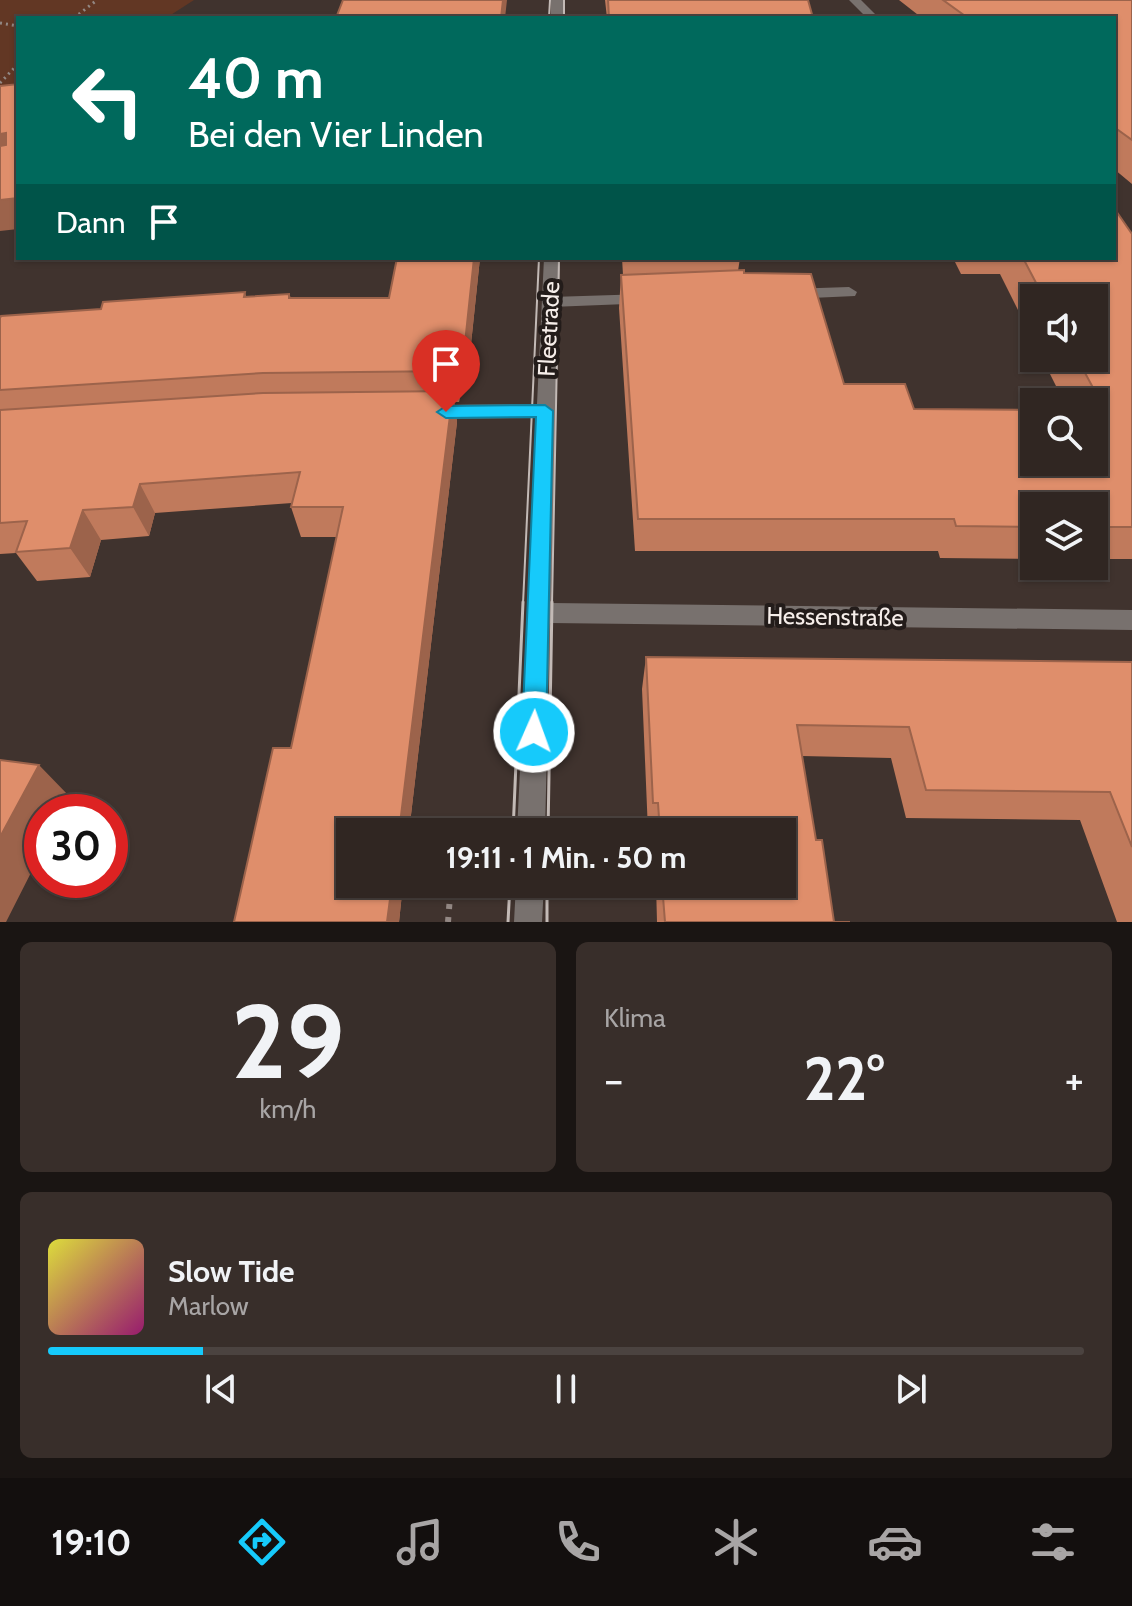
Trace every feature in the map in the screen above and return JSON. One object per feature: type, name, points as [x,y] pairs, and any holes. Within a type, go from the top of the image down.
[{"type":"street","points":[[855,0],[871,16]]},
{"type":"street","name":"Fleetrade","points":[[531,818],[552,260]]},
{"type":"street","points":[[773,295],[849,292]]},
{"type":"street","points":[[551,302],[666,299]]},
{"type":"street","points":[[410,412],[545,411]]},
{"type":"street","name":"Hessenstraße","points":[[538,613],[1132,620]]},
{"type":"street","points":[[528,922],[529,898]]},
{"type":"path","points":[[77,16],[97,0]]},
{"type":"path","points":[[0,83],[16,66]]},
{"type":"path","points":[[448,922],[450,898]]},
{"type":"shaded area","points":[[0,0],[194,0],[169,16],[16,16],[16,82],[0,90]]},
{"type":"building","points":[[343,0],[503,0],[501,16],[337,16]]},
{"type":"building","points":[[608,0],[808,0],[812,16],[609,16]]},
{"type":"building","points":[[943,0],[1132,0],[1132,140],[1116,128],[1116,16],[965,16]]},
{"type":"building","points":[[16,84],[16,198],[0,200],[0,146],[6,145],[6,133],[0,134],[0,86]]},
{"type":"building","points":[[1116,211],[1132,234],[1132,527],[1108,527],[1108,492],[1020,492],[1020,527],[956,526],[954,519],[638,519],[621,275],[744,270],[744,273],[811,274],[844,384],[905,384],[914,409],[1020,410],[1020,476],[1108,476],[1108,388],[1093,388],[1085,372],[1108,372],[1108,284],[1037,284],[1024,260],[1116,260]]},
{"type":"building","points":[[397,260],[474,260],[463,362],[457,362],[456,371],[263,373],[0,390],[1,316],[101,309],[103,302],[245,292],[244,297],[289,294],[289,298],[389,298]]},
{"type":"building","points":[[453,391],[401,818],[336,818],[336,898],[390,898],[387,922],[234,922],[273,748],[291,748],[343,507],[291,507],[300,472],[140,484],[133,507],[83,510],[70,548],[16,552],[27,521],[0,523],[0,410],[263,393]]},
{"type":"building","points":[[646,657],[1132,662],[1132,847],[1110,792],[926,790],[909,727],[797,725],[816,840],[822,840],[834,922],[665,922],[663,898],[796,898],[796,818],[659,818],[658,803],[653,803]]},
{"type":"building","points":[[0,760],[39,765],[0,837]]},
{"type":"tram line","points":[[549,16],[550,0]]},
{"type":"tram line","points":[[564,0],[564,16]]},
{"type":"tram line","points":[[523,604],[539,260]]},
{"type":"tram line","points":[[552,604],[559,260]]},
{"type":"tram line","points":[[514,818],[523,602]]},
{"type":"tram line","points":[[548,818],[552,602]]},
{"type":"tram line","points":[[508,922],[509,898]]},
{"type":"tram line","points":[[547,898],[547,922]]},
{"type":"route","points":[[446,412],[545,411],[534,732]]}]
